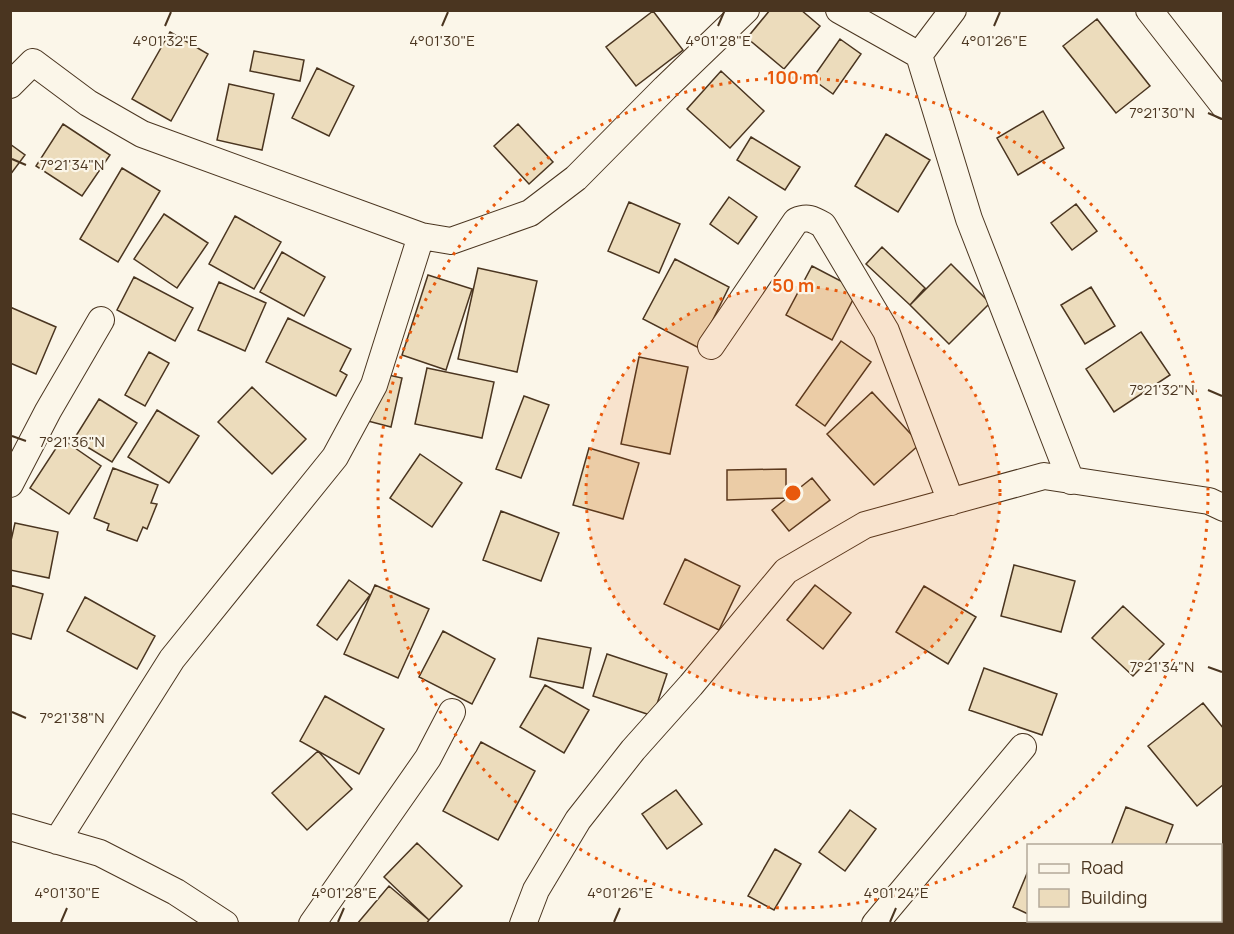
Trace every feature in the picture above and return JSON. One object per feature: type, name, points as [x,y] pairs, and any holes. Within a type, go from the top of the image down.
[{"type":"street","points":[[10,85],[33,62],[88,103],[142,134],[421,236],[451,241],[530,213],[576,178],[746,10]]},
{"type":"street","points":[[839,10],[919,55],[969,219],[1071,481]]},
{"type":"street","points":[[919,55],[953,10]]},
{"type":"street","points":[[1149,10],[1224,106]]},
{"type":"street","points":[[711,346],[796,221],[804,217],[823,225],[886,331],[951,502]]},
{"type":"street","points":[[57,841],[172,659],[335,457],[374,385],[421,236]]},
{"type":"street","points":[[10,484],[48,411],[101,320]]},
{"type":"street","points":[[523,924],[536,890],[578,820],[633,750],[691,685],[786,571],[865,525],[1044,477],[1209,501],[1224,508]]},
{"type":"street","points":[[312,924],[428,758],[452,712]]},
{"type":"street","points":[[875,924],[1023,747]]},
{"type":"street","points":[[10,827],[100,853],[176,892],[225,924]]},
{"type":"building","points":[[770,10],[801,10],[820,26],[784,69],[747,38]]},
{"type":"building","points":[[653,11],[683,50],[636,86],[606,47]]},
{"type":"building","points":[[1097,19],[1150,86],[1116,113],[1063,46]]},
{"type":"building","points":[[170,32],[208,54],[171,121],[132,99]]},
{"type":"building","points":[[840,39],[861,54],[833,94],[812,79]]},
{"type":"building","points":[[254,51],[304,60],[300,81],[250,71]]},
{"type":"building","points":[[317,68],[354,86],[329,136],[292,118]]},
{"type":"building","points":[[721,71],[764,111],[730,148],[687,109]]},
{"type":"building","points":[[229,84],[274,94],[262,150],[217,140]]},
{"type":"building","points":[[1043,111],[1064,148],[1018,175],[997,138]]},
{"type":"building","points":[[63,124],[110,155],[82,196],[36,166]]},
{"type":"building","points":[[518,124],[553,162],[529,184],[494,146]]},
{"type":"building","points":[[886,134],[930,160],[898,212],[855,186]]},
{"type":"building","points":[[751,137],[800,167],[785,190],[737,160]]},
{"type":"building","points":[[10,144],[25,155],[10,175]]},
{"type":"building","points":[[122,168],[160,191],[118,262],[80,239]]},
{"type":"building","points":[[729,197],[757,217],[738,244],[710,224]]},
{"type":"building","points":[[629,202],[680,224],[659,273],[608,251]]},
{"type":"building","points":[[1076,204],[1097,231],[1072,250],[1051,223]]},
{"type":"building","points":[[164,214],[208,243],[177,288],[134,259]]},
{"type":"building","points":[[235,216],[281,242],[254,289],[209,264]]},
{"type":"building","points":[[882,247],[925,288],[910,305],[866,264]]},
{"type":"building","points":[[282,252],[325,277],[304,316],[260,292]]},
{"type":"building","points":[[675,259],[729,287],[699,348],[643,319]]},
{"type":"building","points":[[951,264],[990,303],[949,344],[910,305]]},
{"type":"building","points":[[812,266],[858,290],[832,340],[786,315]]},
{"type":"building","points":[[478,268],[537,281],[517,372],[458,359]]},
{"type":"building","points":[[428,275],[472,289],[446,370],[402,355]]},
{"type":"building","points":[[134,277],[193,308],[175,341],[117,310]]},
{"type":"building","points":[[219,282],[266,303],[245,351],[198,330]]},
{"type":"building","points":[[1091,287],[1115,326],[1085,344],[1061,305]]},
{"type":"building","points":[[10,307],[56,327],[36,374],[10,363]]},
{"type":"building","points":[[288,318],[351,349],[340,371],[347,375],[336,396],[266,362]]},
{"type":"building","points":[[1141,332],[1170,375],[1114,412],[1086,369]]},
{"type":"building","points":[[841,341],[871,362],[825,426],[796,405]]},
{"type":"building","points":[[149,352],[169,363],[145,406],[125,395]]},
{"type":"building","points":[[639,357],[688,367],[670,454],[621,444]]},
{"type":"building","points":[[427,368],[494,382],[482,438],[415,424]]},
{"type":"building","points":[[375,372],[402,378],[391,427],[364,420]]},
{"type":"building","points":[[252,387],[306,439],[272,474],[218,422]]},
{"type":"building","points":[[872,392],[920,444],[874,485],[827,434]]},
{"type":"building","points":[[524,396],[549,405],[521,478],[496,469]]},
{"type":"building","points":[[99,399],[137,423],[112,462],[74,439]]},
{"type":"building","points":[[157,410],[199,436],[169,483],[128,457]]},
{"type":"building","points":[[62,439],[101,466],[69,514],[30,488]]},
{"type":"building","points":[[589,448],[639,463],[623,519],[573,505]]},
{"type":"building","points":[[420,454],[462,483],[432,527],[390,498]]},
{"type":"building","points":[[113,468],[158,485],[151,503],[157,504],[147,529],[143,527],[137,541],[107,530],[109,524],[94,518]]},
{"type":"building","points":[[786,469],[786,498],[727,500],[727,470]]},
{"type":"building","points":[[812,478],[830,500],[789,531],[772,510]]},
{"type":"building","points":[[501,511],[559,533],[541,581],[483,560]]},
{"type":"building","points":[[15,523],[58,532],[49,578],[10,570],[10,545]]},
{"type":"building","points":[[685,559],[740,586],[719,630],[664,604]]},
{"type":"building","points":[[1014,565],[1075,581],[1061,632],[1001,616]]},
{"type":"building","points":[[349,580],[370,595],[337,640],[317,625]]},
{"type":"building","points":[[10,585],[43,594],[31,639],[10,633]]},
{"type":"building","points":[[375,585],[429,609],[398,678],[344,654]]},
{"type":"building","points":[[815,585],[851,613],[823,649],[787,620]]},
{"type":"building","points":[[924,586],[976,617],[948,664],[896,632]]},
{"type":"building","points":[[85,597],[155,636],[137,669],[67,631]]},
{"type":"building","points":[[1123,606],[1164,644],[1133,676],[1092,638]]},
{"type":"building","points":[[443,631],[495,659],[472,704],[419,677]]},
{"type":"building","points":[[538,638],[591,648],[583,688],[530,677]]},
{"type":"building","points":[[607,654],[667,674],[653,716],[593,696]]},
{"type":"building","points":[[984,668],[1057,694],[1042,735],[969,710]]},
{"type":"building","points":[[545,685],[589,710],[564,753],[520,727]]},
{"type":"building","points":[[325,696],[384,729],[359,774],[300,741]]},
{"type":"building","points":[[1203,703],[1224,729],[1224,784],[1197,806],[1148,746]]},
{"type":"building","points":[[481,742],[535,771],[498,840],[443,811]]},
{"type":"building","points":[[318,751],[352,789],[307,830],[272,793]]},
{"type":"building","points":[[676,790],[702,824],[667,849],[642,814]]},
{"type":"building","points":[[1126,807],[1173,825],[1166,844],[1112,844]]},
{"type":"building","points":[[850,810],[876,829],[845,871],[819,852]]},
{"type":"building","points":[[417,843],[462,886],[429,920],[384,877]]},
{"type":"building","points":[[775,849],[801,864],[774,910],[748,896]]},
{"type":"building","points":[[1027,873],[1027,914],[1013,907]]},
{"type":"building","points":[[389,886],[429,920],[426,924],[357,924]]},
{"type":"building","points":[[1048,922],[1072,922],[1071,924]]},
{"type":"building","points":[[1109,922],[1158,922],[1162,924],[1108,924]]}]
